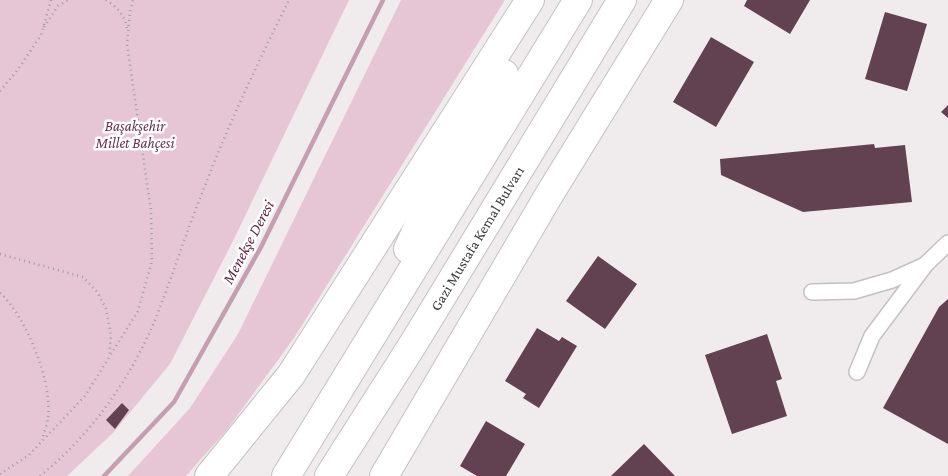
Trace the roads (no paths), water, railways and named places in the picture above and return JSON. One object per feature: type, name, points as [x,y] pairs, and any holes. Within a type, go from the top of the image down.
[{"type":"highway","points":[[209,476],[291,375],[530,0]]},
{"type":"highway","points":[[354,366],[424,214],[546,0]]},
{"type":"highway","points":[[286,476],[578,0]]},
{"type":"highway","name":"Gazi Mustafa Kemal Bulvarı","points":[[329,476],[414,341],[622,0]]},
{"type":"highway","points":[[386,470],[554,186],[669,0]]},
{"type":"street","points":[[857,372],[872,336],[926,264],[948,244]]},
{"type":"street","points":[[812,292],[854,291],[892,280],[926,264]]},
{"type":"waterway","name":"Menekşe Deresi","points":[[104,476],[174,402],[261,247],[383,0]]},
{"type":"park label","name":"Başakşehir Millet Bahçesi","points":[[135,134]]}]
